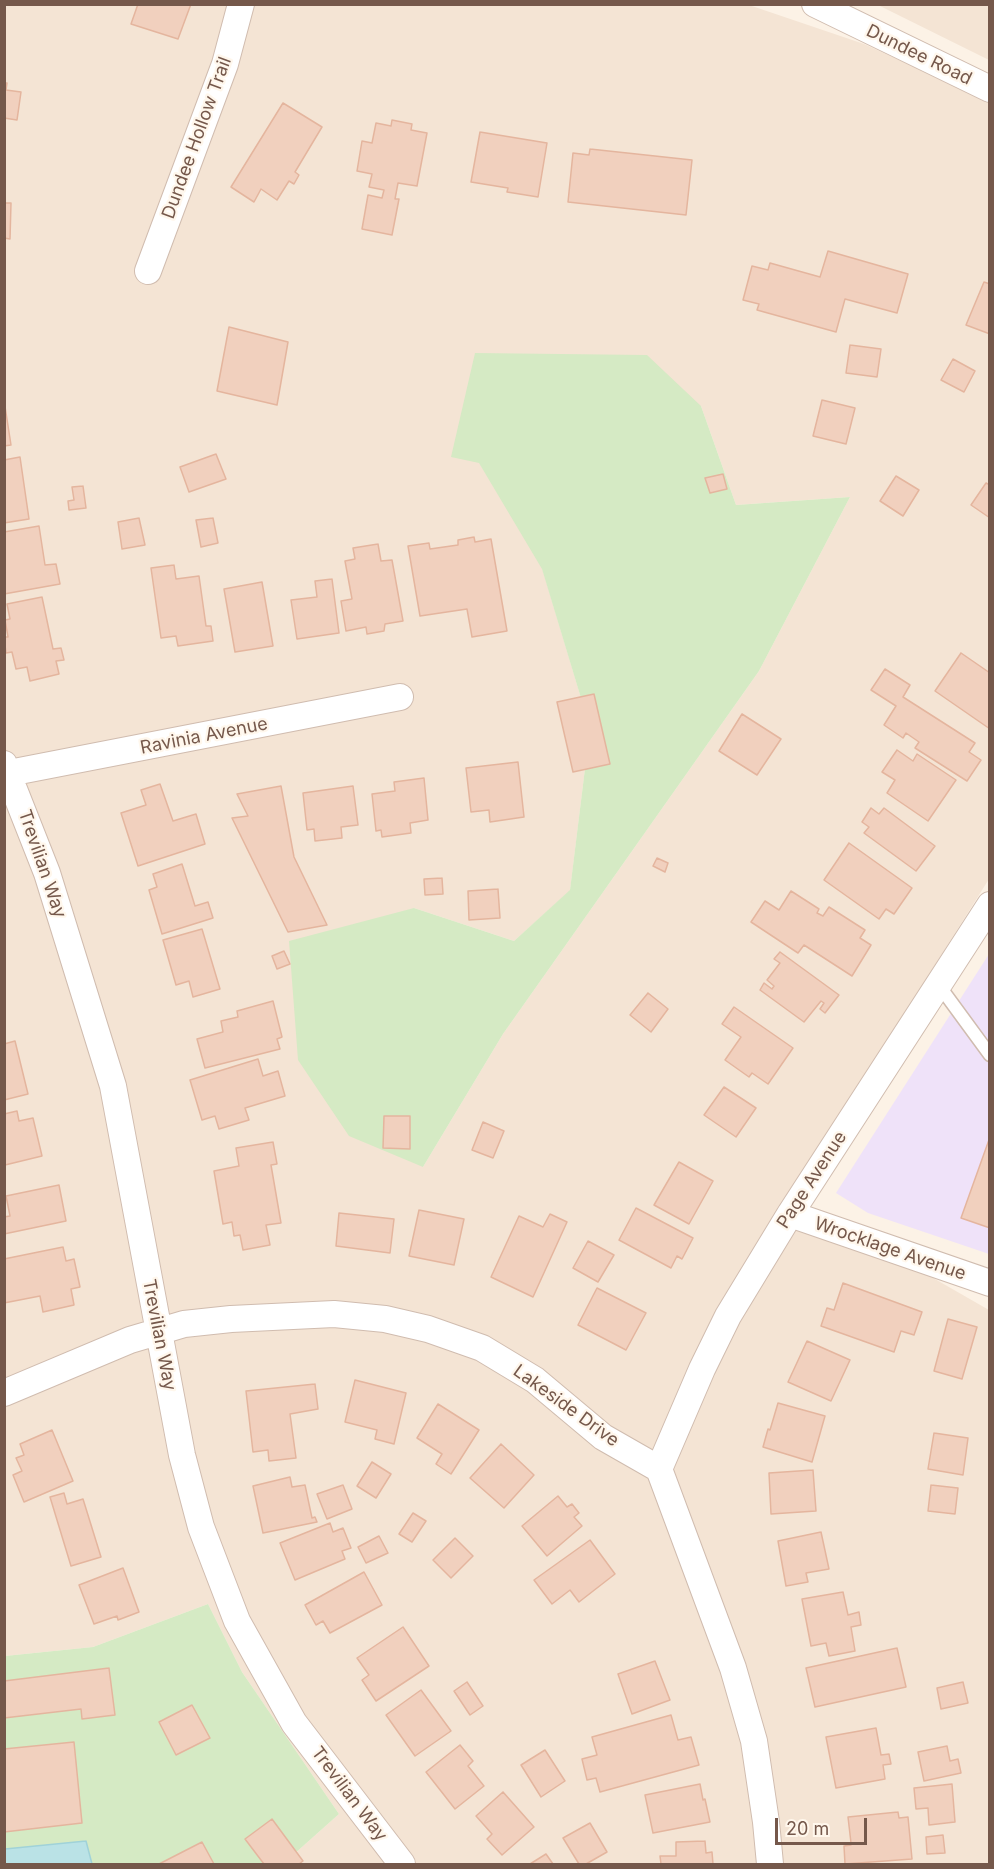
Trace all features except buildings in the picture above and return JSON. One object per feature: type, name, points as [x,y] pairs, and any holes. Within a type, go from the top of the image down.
[{"type":"street","name":"Dundee Hollow Trail","points":[[148,271],[225,64],[241,4]]},
{"type":"street","name":"Dundee Road","points":[[815,4],[990,89]]},
{"type":"street","name":"Ravinia Avenue","points":[[7,769],[400,697]]},
{"type":"street","name":"Trevilian Way","points":[[7,769],[47,873],[113,1086],[182,1455],[201,1527],[237,1621],[294,1723],[402,1864]]},
{"type":"street","name":"Page Avenue","points":[[659,1469],[702,1369],[728,1316],[790,1214],[990,904]]},
{"type":"street","name":"Wrocklage Avenue","points":[[790,1214],[990,1283]]},
{"type":"street","name":"Lakeside Drive","points":[[4,1392],[130,1340],[184,1324],[231,1318],[334,1314],[385,1319],[428,1329],[482,1348],[535,1380],[603,1437],[659,1469]]},
{"type":"street","points":[[659,1469],[733,1668],[754,1741],[770,1864]]},
{"type":"lane","points":[[938,984],[990,1055]]},
{"type":"shaded area","points":[[5,5],[749,5],[864,44],[989,101],[989,879],[790,1196],[989,1310],[989,1864],[283,1864],[339,1814],[242,1672],[208,1604],[93,1647],[5,1656]],"holes":[[[701,406],[736,505],[850,497],[759,671],[503,1034],[423,1167],[414,908],[514,941],[570,891],[590,728],[540,561],[479,462]]]},
{"type":"shaded area","points":[[878,5],[989,5],[989,60]]},
{"type":"shaded area","points":[[989,954],[989,1254],[868,1213],[836,1193]]},
{"type":"green space","points":[[475,353],[647,355],[701,406],[736,505],[850,497],[759,671],[503,1034],[423,1167],[349,1136],[298,1060],[289,941],[414,908],[514,941],[570,890],[590,728],[542,569],[479,463],[451,457]]},
{"type":"green space","points":[[208,1604],[242,1672],[339,1814],[283,1864],[5,1864],[5,1656],[93,1647]]},
{"type":"water","points":[[86,1841],[92,1864],[5,1864],[5,1849]]}]
